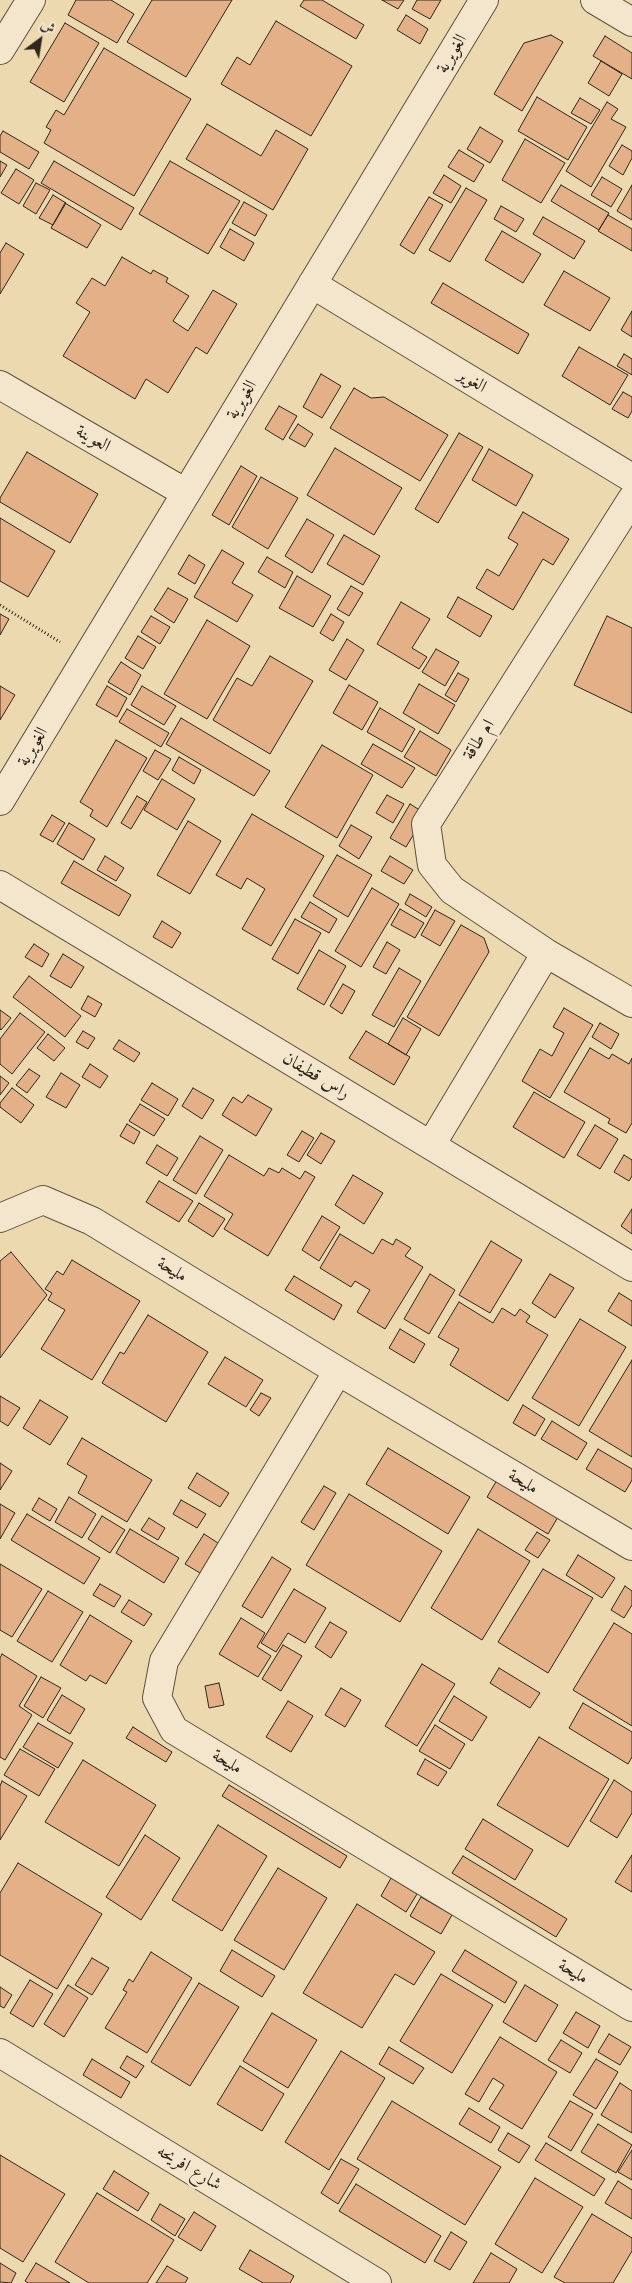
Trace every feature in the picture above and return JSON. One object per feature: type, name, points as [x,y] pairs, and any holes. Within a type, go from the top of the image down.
[{"type":"street","points":[[0,50],[31,0]]},
{"type":"street","name":"الغويرية","points":[[0,801],[484,0]]},
{"type":"street","points":[[595,0],[632,22]]},
{"type":"street","name":"الغوير","points":[[312,284],[632,478]]},
{"type":"street","name":"العوينة","points":[[0,385],[186,493]]},
{"type":"street","name":"ام طاقة","points":[[632,499],[426,824],[432,865],[452,890],[546,953],[632,1003]]},
{"type":"street","name":"راس قطيفان","points":[[0,886],[632,1267]]},
{"type":"street","points":[[431,1145],[546,953]]},
{"type":"street","name":"مليحة","points":[[0,1218],[42,1200],[92,1221],[338,1371],[632,1546]]},
{"type":"street","name":"مليحة","points":[[338,1371],[164,1661],[157,1698],[174,1730],[632,2007]]},
{"type":"street","name":"شارع افريحه","points":[[0,2053],[378,2283]]},
{"type":"path","points":[[0,606],[86,658]]},
{"type":"building","points":[[76,0],[111,0],[134,14],[117,43],[68,15]]},
{"type":"building","points":[[152,0],[232,0],[186,77],[127,42]]},
{"type":"building","points":[[304,0],[322,0],[364,25],[356,39],[300,6]]},
{"type":"building","points":[[382,0],[404,0],[398,9]]},
{"type":"building","points":[[417,0],[441,0],[430,19],[412,9]]},
{"type":"building","points":[[406,15],[428,29],[420,44],[397,30]]},
{"type":"building","points":[[276,21],[352,66],[311,136],[221,84],[237,57],[250,65]]},
{"type":"building","points":[[65,23],[99,43],[64,102],[30,82]]},
{"type":"building","points":[[551,35],[563,42],[522,111],[494,94],[524,43]]},
{"type":"building","points":[[605,36],[632,53],[632,79],[593,56]]},
{"type":"building","points":[[104,48],[191,99],[134,196],[44,143],[51,130],[46,127],[56,110],[64,115]]},
{"type":"building","points":[[601,61],[622,74],[609,96],[588,83]]},
{"type":"building","points":[[537,97],[587,127],[568,160],[518,131]]},
{"type":"building","points":[[580,98],[600,110],[591,124],[571,113]]},
{"type":"building","points":[[607,102],[618,109],[611,119],[626,127],[591,187],[566,171]]},
{"type":"building","points":[[207,124],[261,156],[276,130],[308,149],[273,210],[186,159]]},
{"type":"building","points":[[480,127],[503,141],[490,163],[467,149]]},
{"type":"building","points":[[3,131],[39,152],[29,169],[0,152],[0,136]]},
{"type":"building","points":[[525,139],[565,163],[541,203],[502,180]]},
{"type":"building","points":[[622,145],[632,151],[632,158],[623,175],[609,166]]},
{"type":"building","points":[[459,150],[484,165],[474,182],[448,167]]},
{"type":"building","points":[[0,161],[7,165],[0,177]]},
{"type":"building","points":[[54,161],[134,208],[121,230],[41,183]]},
{"type":"building","points":[[170,161],[240,201],[208,254],[139,214]]},
{"type":"building","points":[[16,169],[34,180],[19,204],[1,193]]},
{"type":"building","points":[[444,175],[461,186],[451,203],[433,193]]},
{"type":"building","points":[[602,177],[622,189],[611,207],[591,195]]},
{"type":"building","points":[[36,183],[50,190],[36,214],[23,206]]},
{"type":"building","points":[[561,185],[609,213],[599,230],[551,201]]},
{"type":"building","points":[[632,185],[632,220],[617,211]]},
{"type":"building","points":[[466,188],[487,200],[450,262],[429,250]]},
{"type":"building","points":[[53,195],[66,203],[53,225],[39,218]]},
{"type":"building","points":[[429,197],[443,205],[414,254],[400,245]]},
{"type":"building","points":[[244,202],[267,215],[255,236],[232,223]]},
{"type":"building","points":[[65,203],[101,225],[87,248],[51,228]]},
{"type":"building","points":[[501,206],[524,219],[516,232],[494,219]]},
{"type":"building","points":[[608,215],[632,229],[632,251],[598,231]]},
{"type":"building","points":[[543,217],[585,241],[574,259],[533,234]]},
{"type":"building","points":[[230,229],[254,243],[244,261],[220,247]]},
{"type":"building","points":[[502,231],[541,254],[523,283],[485,260]]},
{"type":"building","points":[[6,243],[24,254],[0,294],[0,253]]},
{"type":"building","points":[[122,257],[151,274],[153,270],[168,278],[166,282],[189,296],[173,321],[188,331],[213,290],[237,304],[207,354],[196,347],[168,393],[146,379],[135,399],[63,356],[90,312],[76,303],[92,278],[105,286]]},
{"type":"building","points":[[564,271],[610,298],[590,331],[544,305]]},
{"type":"building","points":[[443,283],[529,334],[518,354],[431,303]]},
{"type":"building","points":[[632,311],[632,337],[621,330]]},
{"type":"building","points":[[579,347],[628,375],[610,405],[562,376]]},
{"type":"building","points":[[624,354],[632,359],[632,375],[617,366]]},
{"type":"building","points":[[321,374],[341,386],[322,418],[303,407]]},
{"type":"building","points":[[354,388],[371,398],[384,397],[448,435],[420,481],[330,428]]},
{"type":"building","points":[[623,392],[632,397],[632,411],[628,418],[612,409]]},
{"type":"building","points":[[279,406],[297,416],[283,440],[265,429]]},
{"type":"building","points":[[298,424],[313,434],[305,447],[289,438]]},
{"type":"building","points":[[459,433],[483,447],[438,523],[415,509]]},
{"type":"building","points":[[335,448],[402,488],[374,535],[307,495]]},
{"type":"building","points":[[489,449],[533,475],[516,506],[472,480]]},
{"type":"building","points":[[27,452],[98,494],[70,543],[0,502],[0,498]]},
{"type":"building","points":[[241,466],[257,476],[229,525],[212,515]]},
{"type":"building","points":[[261,477],[298,498],[268,549],[232,527]]},
{"type":"building","points":[[523,512],[569,539],[553,565],[543,559],[513,610],[476,588],[487,569],[499,576],[518,544],[508,538]]},
{"type":"building","points":[[0,518],[55,551],[28,597],[0,581]]},
{"type":"building","points":[[307,519],[334,535],[312,573],[285,556]]},
{"type":"building","points":[[344,535],[380,556],[363,585],[327,564]]},
{"type":"building","points":[[222,550],[244,563],[232,583],[253,595],[237,622],[194,597]]},
{"type":"building","points":[[189,555],[205,565],[195,584],[178,574]]},
{"type":"building","points":[[267,557],[293,572],[285,588],[258,572]]},
{"type":"building","points":[[297,576],[331,596],[313,627],[279,608]]},
{"type":"building","points":[[351,586],[363,593],[349,616],[337,609]]},
{"type":"building","points":[[168,588],[188,599],[174,623],[154,610]]},
{"type":"building","points":[[458,597],[492,616],[480,637],[447,617]]},
{"type":"building","points":[[401,602],[430,619],[412,648],[427,657],[419,669],[377,644]]},
{"type":"building","points":[[0,614],[9,619],[0,635]]},
{"type":"building","points":[[331,614],[344,622],[333,641],[320,633]]},
{"type":"building","points":[[151,616],[170,627],[160,644],[141,632]]},
{"type":"building","points":[[607,616],[632,628],[632,713],[574,685]]},
{"type":"building","points":[[207,620],[250,646],[207,719],[164,694]]},
{"type":"building","points":[[138,636],[156,647],[143,669],[125,658]]},
{"type":"building","points":[[347,639],[364,650],[346,680],[329,670]]},
{"type":"building","points":[[436,649],[459,662],[445,686],[422,672]]},
{"type":"building","points":[[270,656],[313,681],[270,754],[213,720],[237,678],[252,686]]},
{"type":"building","points":[[121,662],[141,675],[130,695],[108,682]]},
{"type":"building","points":[[458,673],[469,679],[456,702],[445,695]]},
{"type":"building","points":[[419,684],[455,705],[438,734],[403,713]]},
{"type":"building","points":[[349,685],[378,702],[362,730],[333,713]]},
{"type":"building","points":[[0,686],[15,695],[0,720]]},
{"type":"building","points":[[107,686],[127,698],[117,717],[96,705]]},
{"type":"building","points":[[142,686],[176,706],[164,725],[131,705]]},
{"type":"building","points":[[380,708],[415,729],[402,752],[367,732]]},
{"type":"building","points":[[127,709],[169,733],[161,747],[119,722]]},
{"type":"building","points":[[181,718],[270,771],[254,796],[166,744]]},
{"type":"building","points":[[420,731],[451,750],[436,776],[404,757]]},
{"type":"building","points":[[116,740],[147,758],[107,827],[90,816],[93,810],[80,802]]},
{"type":"building","points":[[373,744],[415,768],[402,788],[361,764]]},
{"type":"building","points":[[322,745],[373,775],[337,838],[285,807]]},
{"type":"building","points":[[155,750],[171,759],[158,780],[143,771]]},
{"type":"building","points":[[179,757],[201,770],[194,784],[172,770]]},
{"type":"building","points":[[162,779],[195,799],[177,830],[144,810]]},
{"type":"building","points":[[387,795],[404,804],[393,823],[376,813]]},
{"type":"building","points":[[137,796],[147,802],[131,829],[121,823]]},
{"type":"building","points":[[410,804],[426,814],[406,847],[390,838]]},
{"type":"building","points":[[252,814],[324,856],[271,946],[242,929],[265,889],[247,878],[241,889],[216,875]]},
{"type":"building","points":[[52,815],[65,823],[53,842],[40,835]]},
{"type":"building","points":[[188,821],[221,841],[190,894],[157,875]]},
{"type":"building","points":[[69,823],[95,839],[83,860],[57,844]]},
{"type":"building","points":[[351,825],[372,837],[359,859],[339,846]]},
{"type":"building","points":[[337,855],[372,875],[348,917],[313,896]]},
{"type":"building","points":[[105,856],[124,868],[116,881],[97,870]]},
{"type":"building","points":[[390,856],[413,870],[404,884],[381,871]]},
{"type":"building","points":[[74,861],[131,895],[119,916],[61,883]]},
{"type":"building","points":[[372,888],[399,904],[361,967],[335,951]]},
{"type":"building","points":[[410,894],[432,907],[426,917],[405,904]]},
{"type":"building","points":[[310,902],[337,919],[329,933],[301,917]]},
{"type":"building","points":[[400,909],[424,923],[415,938],[391,925]]},
{"type":"building","points":[[435,910],[455,921],[440,946],[421,935]]},
{"type":"building","points":[[295,919],[321,933],[298,974],[272,959]]},
{"type":"building","points":[[162,921],[181,933],[172,948],[153,937]]},
{"type":"building","points":[[461,925],[484,938],[489,952],[439,1036],[407,1017]]},
{"type":"building","points":[[387,942],[400,950],[386,974],[373,967]]},
{"type":"building","points":[[34,944],[49,954],[42,967],[25,957]]},
{"type":"building","points":[[319,950],[346,966],[324,1005],[297,989]]},
{"type":"building","points":[[63,954],[84,967],[71,988],[50,976]]},
{"type":"building","points":[[399,968],[421,981],[394,1027],[372,1015]]},
{"type":"building","points":[[29,976],[81,1016],[65,1037],[13,997]]},
{"type":"building","points":[[343,984],[355,991],[342,1014],[330,1006]]},
{"type":"building","points":[[88,996],[102,1004],[95,1017],[81,1009]]},
{"type":"building","points":[[564,1008],[593,1025],[550,1098],[522,1081],[540,1049],[552,1056],[564,1033],[553,1027]]},
{"type":"building","points":[[0,1010],[11,1018],[1,1030],[0,1029]]},
{"type":"building","points":[[20,1013],[45,1032],[12,1074],[0,1064],[0,1039]]},
{"type":"building","points":[[403,1018],[421,1029],[406,1055],[388,1044]]},
{"type":"building","points":[[600,1023],[619,1034],[611,1049],[592,1037]]},
{"type":"building","points":[[83,1031],[95,1038],[88,1049],[76,1042]]},
{"type":"building","points":[[366,1031],[410,1057],[394,1085],[349,1058]]},
{"type":"building","points":[[48,1034],[65,1048],[54,1061],[37,1048]]},
{"type":"building","points":[[119,1040],[140,1053],[134,1062],[113,1049]]},
{"type":"building","points":[[590,1048],[609,1059],[612,1054],[629,1064],[632,1058],[632,1123],[626,1133],[608,1123],[610,1119],[564,1092]]},
{"type":"building","points":[[90,1064],[108,1076],[100,1088],[82,1077]]},
{"type":"building","points":[[29,1069],[40,1076],[27,1093],[16,1085]]},
{"type":"building","points":[[61,1073],[80,1085],[66,1108],[46,1097]]},
{"type":"building","points":[[0,1076],[9,1083],[0,1095]]},
{"type":"building","points":[[152,1083],[178,1099],[168,1116],[141,1100]]},
{"type":"building","points":[[12,1088],[34,1105],[21,1123],[0,1107],[0,1103]]},
{"type":"building","points":[[193,1088],[214,1100],[202,1119],[182,1106]]},
{"type":"building","points":[[534,1092],[585,1122],[564,1158],[513,1127]]},
{"type":"building","points":[[248,1095],[272,1109],[256,1136],[222,1115],[233,1097],[242,1103]]},
{"type":"building","points":[[140,1104],[165,1119],[154,1136],[129,1121]]},
{"type":"building","points":[[127,1124],[140,1132],[134,1144],[120,1136]]},
{"type":"building","points":[[595,1125],[618,1139],[600,1169],[577,1155]]},
{"type":"building","points":[[302,1131],[314,1138],[299,1162],[287,1155]]},
{"type":"building","points":[[321,1133],[335,1141],[321,1164],[307,1155]]},
{"type":"building","points":[[200,1136],[223,1150],[196,1194],[173,1180]]},
{"type":"building","points":[[157,1145],[178,1158],[167,1176],[146,1163]]},
{"type":"building","points":[[229,1155],[264,1176],[269,1168],[279,1173],[282,1168],[300,1179],[305,1171],[315,1177],[268,1256],[224,1229],[233,1214],[204,1196]]},
{"type":"building","points":[[624,1155],[632,1160],[632,1176],[629,1181],[614,1172]]},
{"type":"building","points":[[353,1175],[383,1193],[364,1224],[335,1205]]},
{"type":"building","points":[[159,1181],[193,1201],[179,1222],[146,1202]]},
{"type":"building","points":[[199,1203],[225,1219],[213,1237],[188,1221]]},
{"type":"building","points":[[632,1209],[632,1234],[621,1226]]},
{"type":"building","points":[[322,1216],[340,1227],[319,1261],[302,1250]]},
{"type":"building","points":[[340,1234],[373,1254],[382,1239],[393,1245],[396,1239],[411,1248],[405,1256],[423,1267],[385,1329],[357,1312],[370,1290],[355,1281],[351,1287],[320,1268]]},
{"type":"building","points":[[491,1241],[522,1260],[490,1313],[459,1295]]},
{"type":"building","points":[[11,1252],[47,1295],[0,1358],[0,1261]]},
{"type":"building","points":[[72,1260],[140,1301],[92,1380],[41,1349],[65,1310],[48,1300],[52,1293],[45,1289],[57,1271],[63,1275]]},
{"type":"building","points":[[430,1274],[455,1290],[429,1334],[404,1319]]},
{"type":"building","points":[[550,1274],[574,1288],[555,1318],[532,1303]]},
{"type":"building","points":[[294,1276],[342,1305],[334,1320],[285,1290]]},
{"type":"building","points":[[619,1293],[632,1301],[632,1326],[608,1311]]},
{"type":"building","points":[[459,1302],[493,1323],[502,1308],[515,1316],[520,1309],[530,1316],[526,1322],[548,1335],[508,1401],[450,1365],[459,1349],[438,1337]]},
{"type":"building","points":[[148,1315],[208,1352],[166,1422],[102,1383],[120,1352],[124,1354]]},
{"type":"building","points":[[580,1319],[626,1347],[579,1426],[532,1398]]},
{"type":"building","points":[[400,1329],[425,1344],[414,1363],[389,1348]]},
{"type":"building","points":[[225,1357],[263,1380],[246,1407],[208,1384]]},
{"type":"building","points":[[632,1360],[632,1457],[589,1431]]},
{"type":"building","points":[[261,1393],[271,1398],[259,1416],[250,1410]]},
{"type":"building","points":[[0,1396],[20,1408],[8,1426],[0,1421]]},
{"type":"building","points":[[40,1400],[68,1417],[50,1445],[23,1428]]},
{"type":"building","points":[[523,1405],[545,1419],[535,1436],[513,1423]]},
{"type":"building","points":[[552,1421],[587,1443],[577,1460],[541,1439]]},
{"type":"building","points":[[82,1438],[152,1480],[127,1522],[78,1493],[87,1476],[67,1464]]},
{"type":"building","points":[[388,1448],[470,1497],[448,1534],[366,1484]]},
{"type":"building","points":[[598,1449],[632,1469],[632,1480],[625,1492],[586,1469]]},
{"type":"building","points":[[0,1463],[12,1471],[0,1490]]},
{"type":"building","points":[[197,1473],[229,1493],[220,1507],[188,1488]]},
{"type":"building","points":[[497,1480],[558,1517],[548,1534],[487,1497]]},
{"type":"building","points":[[324,1486],[336,1493],[314,1530],[301,1522]]},
{"type":"building","points":[[349,1494],[442,1551],[400,1622],[306,1565]]},
{"type":"building","points":[[69,1497],[96,1514],[82,1538],[55,1522]]},
{"type":"building","points":[[39,1498],[57,1509],[50,1521],[32,1510]]},
{"type":"building","points":[[181,1500],[206,1514],[197,1528],[173,1514]]},
{"type":"building","points":[[0,1504],[15,1513],[0,1539]]},
{"type":"building","points":[[27,1514],[100,1558],[84,1584],[11,1540]]},
{"type":"building","points":[[102,1516],[125,1530],[110,1553],[88,1539]]},
{"type":"building","points":[[149,1518],[165,1528],[158,1540],[141,1530]]},
{"type":"building","points":[[130,1529],[179,1558],[164,1583],[116,1553]]},
{"type":"building","points":[[478,1529],[530,1561],[482,1640],[431,1608]]},
{"type":"building","points":[[537,1532],[550,1540],[538,1558],[525,1550]]},
{"type":"building","points":[[204,1534],[218,1543],[200,1573],[185,1564]]},
{"type":"building","points":[[578,1555],[615,1578],[602,1598],[566,1575]]},
{"type":"building","points":[[272,1557],[291,1569],[262,1618],[242,1606]]},
{"type":"building","points":[[0,1564],[42,1589],[12,1637],[0,1630]]},
{"type":"building","points":[[543,1569],[593,1598],[548,1673],[498,1642]]},
{"type":"building","points":[[100,1584],[121,1596],[114,1607],[93,1595]]},
{"type":"building","points":[[625,1586],[632,1591],[632,1605],[624,1618],[611,1610]]},
{"type":"building","points":[[294,1589],[326,1608],[305,1643],[288,1633],[276,1652],[261,1643]]},
{"type":"building","points":[[48,1591],[83,1612],[52,1662],[17,1641]]},
{"type":"building","points":[[129,1600],[152,1614],[144,1626],[121,1612]]},
{"type":"building","points":[[90,1615],[132,1641],[106,1684],[90,1675],[86,1681],[60,1665]]},
{"type":"building","points":[[241,1618],[265,1633],[257,1647],[271,1656],[258,1677],[219,1654]]},
{"type":"building","points":[[330,1622],[347,1632],[331,1658],[315,1647]]},
{"type":"building","points":[[614,1623],[632,1634],[632,1726],[573,1690]]},
{"type":"building","points":[[283,1645],[302,1656],[281,1691],[262,1679]]},
{"type":"building","points":[[2,1654],[37,1676],[19,1706],[32,1715],[5,1760],[0,1757],[0,1658]]},
{"type":"building","points":[[422,1664],[455,1684],[417,1746],[385,1726]]},
{"type":"building","points":[[499,1668],[540,1693],[530,1708],[490,1683]]},
{"type":"building","points":[[41,1677],[61,1688],[43,1718],[24,1706]]},
{"type":"building","points":[[219,1683],[224,1705],[209,1708],[205,1686]]},
{"type":"building","points":[[341,1688],[361,1700],[345,1727],[325,1715]]},
{"type":"building","points":[[62,1695],[85,1709],[70,1734],[47,1720]]},
{"type":"building","points":[[454,1696],[487,1717],[472,1741],[439,1721]]},
{"type":"building","points":[[288,1701],[313,1716],[291,1752],[266,1737]]},
{"type":"building","points":[[583,1703],[632,1732],[632,1757],[628,1764],[569,1728]]},
{"type":"building","points":[[38,1723],[73,1743],[58,1768],[23,1747]]},
{"type":"building","points":[[435,1725],[465,1744],[450,1769],[419,1751]]},
{"type":"building","points":[[133,1727],[172,1752],[166,1762],[126,1738]]},
{"type":"building","points":[[539,1737],[609,1779],[568,1847],[497,1805]]},
{"type":"building","points":[[20,1749],[55,1769],[39,1796],[4,1775]]},
{"type":"building","points":[[425,1759],[447,1772],[438,1786],[417,1774]]},
{"type":"building","points":[[83,1760],[156,1805],[119,1866],[45,1822]]},
{"type":"building","points":[[614,1780],[632,1792],[632,1813],[617,1838],[590,1821]]},
{"type":"building","points":[[2,1781],[27,1796],[0,1840],[0,1786]]},
{"type":"building","points":[[229,1785],[347,1856],[340,1868],[222,1796]]},
{"type":"building","points":[[483,1819],[533,1850],[515,1880],[465,1849]]},
{"type":"building","points":[[218,1825],[267,1856],[222,1931],[172,1900]]},
{"type":"building","points":[[145,1835],[180,1858],[141,1920],[106,1897]]},
{"type":"building","points":[[632,1855],[632,1892],[615,1882]]},
{"type":"building","points":[[463,1856],[567,1919],[556,1937],[452,1873]]},
{"type":"building","points":[[18,1863],[102,1914],[57,1989],[0,1955],[0,1893]]},
{"type":"building","points":[[278,1868],[327,1898],[284,1970],[234,1940]]},
{"type":"building","points":[[391,1878],[417,1894],[406,1912],[381,1896]]},
{"type":"building","points":[[421,1897],[452,1915],[441,1934],[410,1916]]},
{"type":"building","points":[[357,1904],[435,1952],[414,1985],[395,1974],[362,2028],[303,1993]]},
{"type":"building","points":[[232,1950],[275,1976],[262,1997],[220,1971]]},
{"type":"building","points":[[465,1950],[517,1982],[505,2003],[452,1971]]},
{"type":"building","points":[[151,1952],[192,1978],[147,2053],[105,2028],[127,1992],[123,1990],[129,1979],[133,1982]]},
{"type":"building","points":[[92,1958],[109,1968],[92,1995],[75,1985]]},
{"type":"building","points":[[441,1974],[493,2005],[452,2073],[400,2041]]},
{"type":"building","points":[[30,1980],[53,1994],[33,2027],[10,2013]]},
{"type":"building","points":[[199,1983],[239,2007],[190,2086],[151,2062]]},
{"type":"building","points":[[68,1985],[88,1998],[64,2037],[44,2024]]},
{"type":"building","points":[[525,1985],[558,2005],[536,2042],[503,2022]]},
{"type":"building","points":[[0,1987],[12,1995],[4,2008],[0,2006]]},
{"type":"building","points":[[576,2012],[600,2026],[588,2048],[563,2033]]},
{"type":"building","points":[[272,2013],[317,2040],[288,2088],[243,2061]]},
{"type":"building","points":[[609,2034],[631,2047],[620,2065],[598,2052]]},
{"type":"building","points":[[500,2037],[557,2072],[522,2129],[489,2109],[504,2085],[493,2078],[479,2102],[465,2094]]},
{"type":"building","points":[[561,2040],[582,2053],[570,2073],[548,2060]]},
{"type":"building","points":[[389,2047],[424,2068],[413,2084],[379,2064]]},
{"type":"building","points":[[341,2051],[385,2078],[329,2170],[285,2142]]},
{"type":"building","points":[[127,2056],[144,2066],[136,2078],[120,2068]]},
{"type":"building","points":[[92,2059],[130,2082],[121,2098],[83,2075]]},
{"type":"building","points":[[596,2059],[618,2072],[596,2109],[573,2095]]},
{"type":"building","points":[[240,2066],[284,2094],[262,2131],[217,2104]]},
{"type":"building","points":[[620,2083],[632,2091],[632,2133],[601,2115]]},
{"type":"building","points":[[392,2101],[501,2167],[465,2225],[357,2159]]},
{"type":"building","points":[[570,2101],[593,2114],[571,2151],[548,2137]]},
{"type":"building","points":[[469,2108],[500,2127],[491,2143],[459,2124]]},
{"type":"building","points":[[598,2124],[632,2145],[616,2173],[581,2152]]},
{"type":"building","points":[[508,2133],[530,2146],[519,2163],[498,2150]]},
{"type":"building","points":[[546,2143],[605,2179],[594,2196],[535,2160]]},
{"type":"building","points":[[632,2150],[632,2180],[618,2172]]},
{"type":"building","points":[[0,2155],[65,2194],[23,2262],[0,2248]]},
{"type":"building","points":[[341,2159],[359,2169],[338,2204],[321,2193]]},
{"type":"building","points":[[114,2171],[149,2193],[138,2211],[103,2189]]},
{"type":"building","points":[[535,2178],[583,2207],[542,2273],[495,2244]]},
{"type":"building","points":[[618,2181],[632,2190],[632,2219],[605,2203]]},
{"type":"building","points":[[356,2184],[441,2236],[425,2263],[339,2211]]},
{"type":"building","points":[[97,2193],[174,2240],[147,2283],[89,2283],[55,2262]]},
{"type":"building","points":[[160,2204],[185,2219],[175,2236],[151,2220]]},
{"type":"building","points":[[194,2212],[216,2226],[201,2251],[178,2237]]},
{"type":"building","points":[[592,2214],[632,2238],[632,2251],[613,2283],[565,2283],[554,2277]]},
{"type":"building","points":[[451,2232],[467,2242],[450,2270],[434,2261]]},
{"type":"building","points":[[250,2250],[294,2276],[290,2283],[263,2283],[239,2269]]},
{"type":"building","points":[[491,2253],[517,2269],[509,2283],[473,2283]]},
{"type":"building","points":[[0,2263],[16,2273],[11,2283],[0,2282]]},
{"type":"building","points":[[36,2263],[70,2283],[28,2283],[25,2281]]},
{"type":"building","points":[[167,2266],[188,2278],[185,2283],[156,2283]]}]
